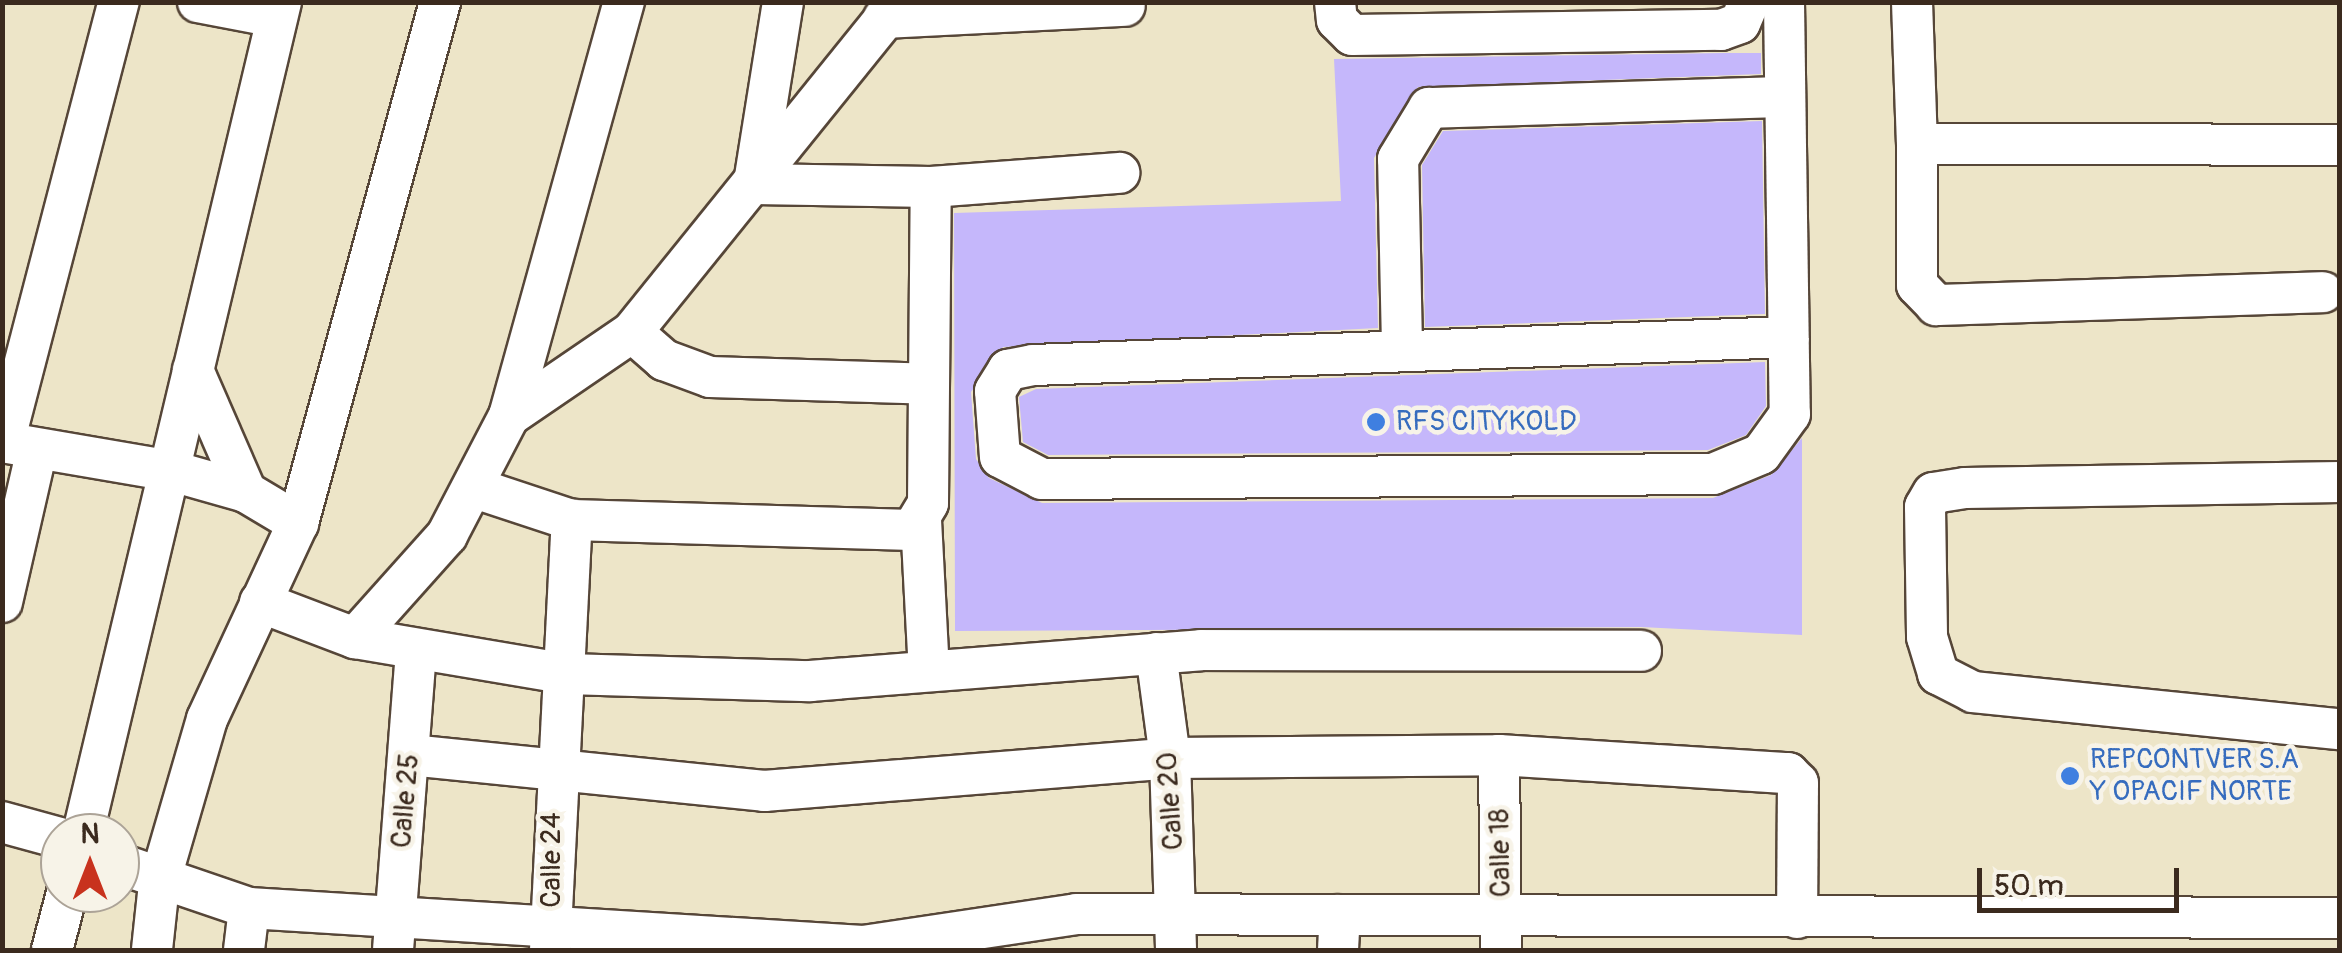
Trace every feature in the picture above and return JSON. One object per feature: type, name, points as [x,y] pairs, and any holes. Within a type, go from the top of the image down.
[{"type":"street","points":[[2,602],[14,444],[119,2]]},
{"type":"street","points":[[88,813],[279,10],[198,2]]},
{"type":"street","points":[[152,950],[159,884],[208,719],[298,524],[440,2]]},
{"type":"street","points":[[356,638],[478,489],[509,416],[624,2]]},
{"type":"street","points":[[754,184],[784,2]]},
{"type":"street","points":[[1335,2],[1336,20],[1352,35],[1471,18],[1610,14],[1721,30],[1740,23],[1749,2]]},
{"type":"street","points":[[1784,2],[1790,414],[1762,454],[1713,474],[1042,478],[1000,456],[996,391],[1008,370],[1402,346],[1788,337]]},
{"type":"street","points":[[1912,2],[1918,285],[1936,305],[2322,292]]},
{"type":"street","points":[[509,416],[632,332],[891,10],[1126,6]]},
{"type":"street","points":[[1402,346],[1398,159],[1430,108],[1785,98]]},
{"type":"street","points":[[1917,144],[2340,145]]},
{"type":"street","points":[[754,184],[931,187],[1119,173]]},
{"type":"street","points":[[929,671],[921,520],[931,187]]},
{"type":"street","points":[[632,332],[664,360],[710,377],[928,384]]},
{"type":"street","points":[[192,370],[246,492]]},
{"type":"street","points":[[14,444],[172,471],[246,492],[298,524]]},
{"type":"street","points":[[2340,482],[1965,488],[1933,493],[1925,507],[1927,637],[1938,674],[1973,692],[2340,729]]},
{"type":"street","points":[[478,489],[572,520],[880,534],[921,520]]},
{"type":"street","name":"Calle 24","points":[[551,938],[552,770],[568,674],[572,520]]},
{"type":"street","points":[[260,602],[356,638],[568,674],[810,681],[1156,653],[1640,651]]},
{"type":"street","name":"Calle 25","points":[[395,933],[416,651]]},
{"type":"street","name":"Calle 20","points":[[1156,653],[1170,758],[1177,933]]},
{"type":"street","points":[[410,755],[764,791],[1170,758],[1499,755],[1788,773],[1798,784],[1819,929]]},
{"type":"street","name":"Calle 18","points":[[1499,755],[1502,933]]},
{"type":"street","points":[[2,822],[40,832]]},
{"type":"street","points":[[140,874],[159,884],[249,908],[395,933],[863,948],[1014,937],[1177,933],[1673,933],[1819,929],[2142,935],[2316,929]]},
{"type":"street","points":[[244,950],[249,908]]},
{"type":"street","points":[[52,950],[62,913]]},
{"type":"building","points":[[1761,53],[1761,74],[1418,87],[1374,158],[1378,328],[1003,347],[971,392],[976,459],[989,478],[1042,503],[1713,498],[1771,475],[1802,438],[1802,635],[1641,627],[955,631],[954,213],[1341,201],[1334,59]]},
{"type":"building","points":[[1762,121],[1765,314],[1425,327],[1422,165],[1443,131]]},
{"type":"building","points":[[1765,362],[1766,406],[1746,435],[1708,450],[1048,455],[1023,442],[1019,397],[1036,389]]},
{"type":"place","name":"RFS CITYKOLD","points":[[1376,422]]},
{"type":"place","name":"REPCONTVER S.A Y OPACIF NORTE","points":[[2070,776]]}]
